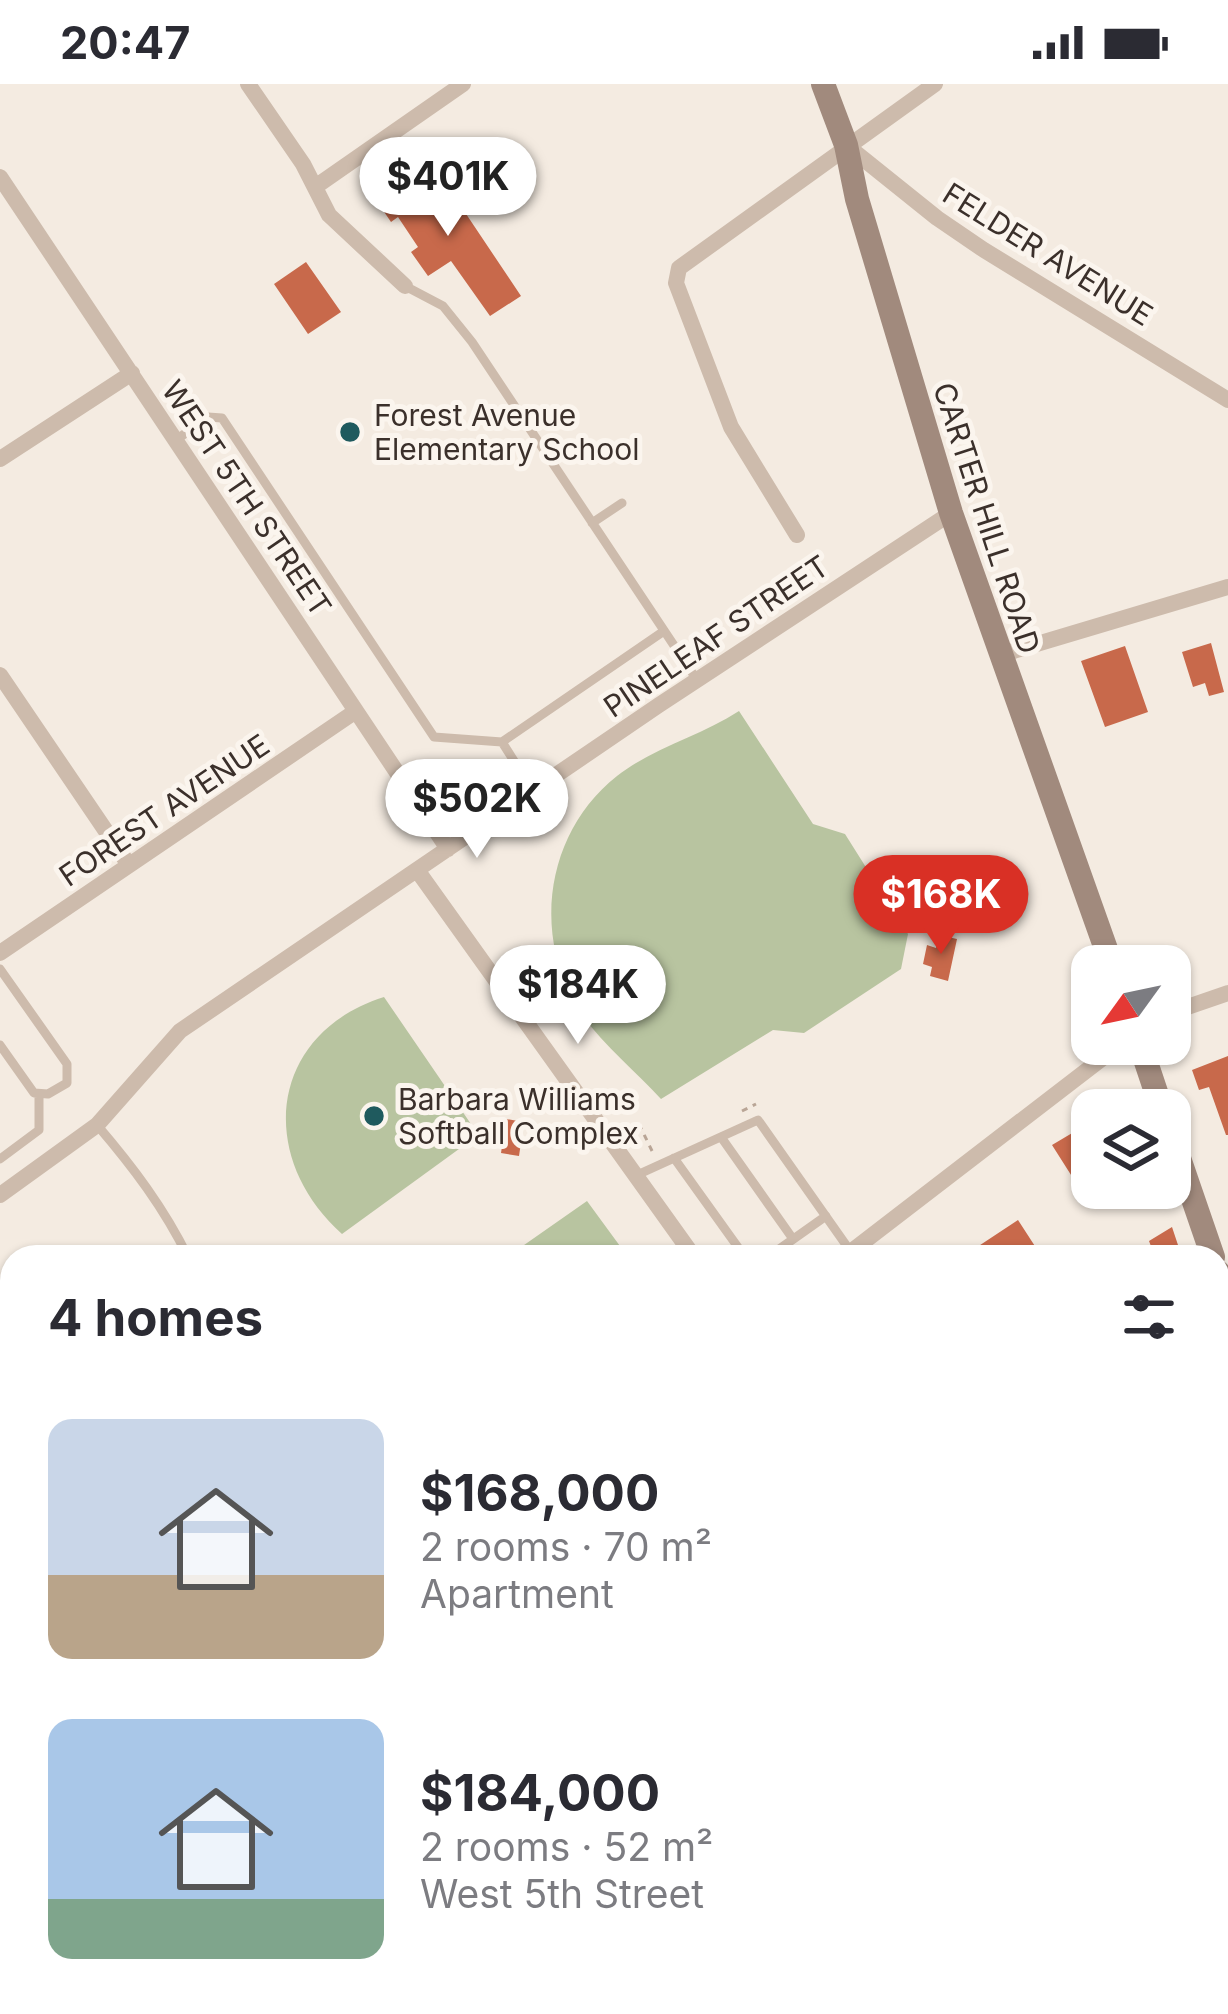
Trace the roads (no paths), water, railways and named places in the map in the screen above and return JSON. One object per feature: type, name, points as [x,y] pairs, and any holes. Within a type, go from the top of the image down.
[{"type":"main road","name":"CARTER HILL ROAD","points":[[823,84],[846,145],[857,200],[951,513],[1104,945]]},
{"type":"main road","points":[[1191,1193],[1209,1245]]},
{"type":"street","points":[[248,84],[329,215],[405,286]]},
{"type":"street","points":[[315,187],[463,84]]},
{"type":"street","points":[[797,535],[731,427],[676,278],[686,259],[934,84]]},
{"type":"street","name":"FELDER AVENUE","points":[[846,145],[968,239],[1228,400]]},
{"type":"street","name":"WEST 5TH STREET","points":[[0,177],[448,849]]},
{"type":"street","points":[[0,460],[132,373]]},
{"type":"street","name":"PINELEAF STREET","points":[[0,1196],[98,1125],[180,1031],[951,513]]},
{"type":"street","points":[[1000,656],[1228,587]]},
{"type":"street","points":[[2,682],[130,866]]},
{"type":"street","name":"FOREST AVENUE","points":[[0,953],[356,711]]},
{"type":"street","points":[[417,870],[686,1245]]},
{"type":"street","points":[[1191,1006],[1228,993]]},
{"type":"street","points":[[860,1245],[1094,1065]]},
{"type":"lane","points":[[405,286],[443,306],[472,342],[697,680]]},
{"type":"lane","points":[[176,440],[208,417],[223,418],[434,737],[502,742],[664,631]]},
{"type":"lane","points":[[592,523],[622,503]]},
{"type":"lane","points":[[502,742],[533,791]]},
{"type":"lane","points":[[0,969],[67,1064],[67,1083],[39,1095]]},
{"type":"lane","points":[[0,1045],[39,1095],[39,1130],[0,1159]]},
{"type":"lane","points":[[637,1175],[758,1120],[843,1245]]},
{"type":"lane","points":[[98,1125],[137,1172],[182,1245]]},
{"type":"lane","points":[[721,1137],[793,1240]]},
{"type":"lane","points":[[674,1158],[736,1245]]},
{"type":"lane","points":[[786,1245],[826,1216]]},
{"type":"place","name":"Forest Avenue Elementary School","points":[[350,432]]},
{"type":"place","name":"Barbara Williams Softball Complex","points":[[374,1116]]}]
